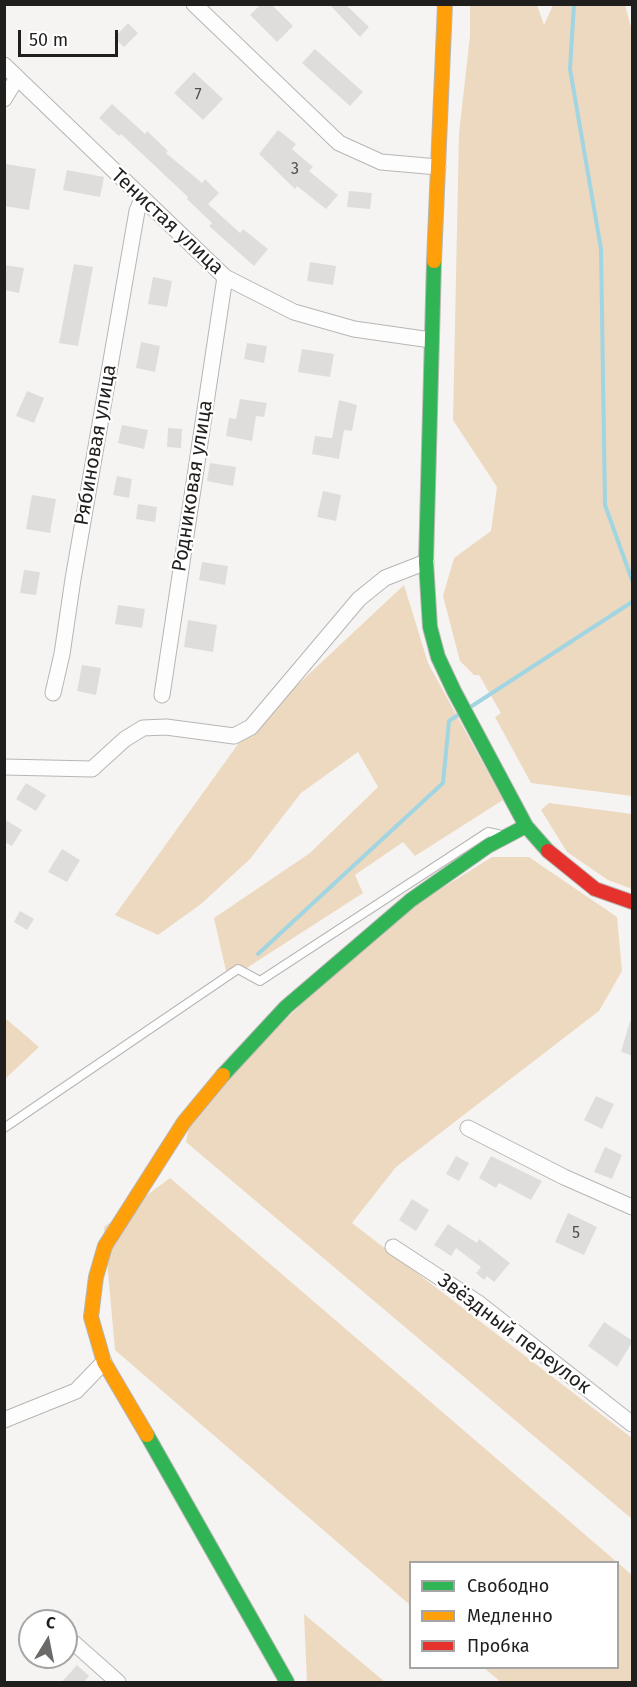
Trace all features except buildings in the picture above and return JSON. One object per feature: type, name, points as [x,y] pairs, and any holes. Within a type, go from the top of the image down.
[{"type":"street","points":[[194,4],[339,143],[381,162],[438,167]]},
{"type":"street","points":[[445,4],[431,340],[426,562],[430,627],[438,657],[454,692],[526,826],[555,859],[596,889],[633,902]]},
{"type":"street","name":"Тенистая улица","points":[[4,65],[225,277],[294,312],[354,329],[431,340]]},
{"type":"street","points":[[4,99],[17,78]]},
{"type":"street","name":"Рябиновая улица","points":[[53,693],[62,654],[137,211],[142,199]]},
{"type":"street","name":"Родниковая улица","points":[[162,695],[225,277]]},
{"type":"street","points":[[4,767],[92,769],[124,739],[143,728],[166,728],[234,736],[251,726],[359,599],[385,578],[426,562]]},
{"type":"street","points":[[287,1683],[185,1499],[104,1362],[91,1317],[96,1277],[105,1246],[184,1122],[218,1080],[286,1007],[411,900],[488,846],[526,826]]},
{"type":"street","points":[[468,1128],[564,1177],[633,1207]]},
{"type":"street","name":"Звёздный переулок","points":[[393,1247],[486,1308],[633,1424]]},
{"type":"street","points":[[4,1420],[76,1391],[104,1362]]},
{"type":"street","points":[[78,1648],[118,1683]]},
{"type":"lane","points":[[4,1128],[238,969],[260,981],[488,832],[505,836]]},
{"type":"shaded area","points":[[470,5],[537,5],[544,25],[553,5],[625,5],[632,31],[632,796],[531,783],[495,717],[501,713],[479,675],[474,675],[460,661],[443,596],[454,558],[491,531],[497,487],[453,420],[459,133],[470,36]]},
{"type":"shaded area","points":[[404,585],[428,663],[503,800],[415,856],[403,842],[355,875],[363,893],[228,980],[214,918],[310,853],[378,787],[358,752],[301,793],[250,859],[201,904],[158,935],[115,915],[246,733]]},
{"type":"shaded area","points":[[549,803],[632,814],[632,889],[608,880],[567,852],[541,810]]},
{"type":"shaded area","points":[[492,857],[529,857],[617,917],[622,971],[599,1011],[396,1167],[352,1223],[632,1438],[632,1519],[186,1142],[191,1116],[307,998],[423,900]]},
{"type":"shaded area","points":[[5,1018],[39,1047],[5,1079]]},
{"type":"shaded area","points":[[170,1178],[616,1561],[409,1561],[409,1604],[115,1350],[104,1227]]},
{"type":"shaded area","points":[[619,1564],[632,1575],[632,1682],[501,1682],[485,1669],[619,1669]]},
{"type":"shaded area","points":[[304,1614],[385,1682],[307,1682]]},
{"type":"waterway","points":[[574,4],[570,69],[601,249],[605,505],[632,580]]},
{"type":"waterway","points":[[472,706],[632,602]]},
{"type":"waterway","points":[[258,954],[443,783],[449,721],[458,715]]},
{"type":"traffic: fast","points":[[434,261],[426,562],[430,627],[438,657],[454,691],[526,826],[548,851]]},
{"type":"traffic: fast","points":[[223,1075],[286,1007],[411,900],[488,846],[526,826]]},
{"type":"traffic: fast","points":[[147,1435],[287,1682]]},
{"type":"traffic: slow","points":[[434,261],[445,4]]},
{"type":"traffic: slow","points":[[147,1435],[104,1362],[91,1317],[96,1277],[105,1246],[184,1122],[223,1075]]},
{"type":"traffic: jam","points":[[548,851],[595,889],[632,902]]}]
